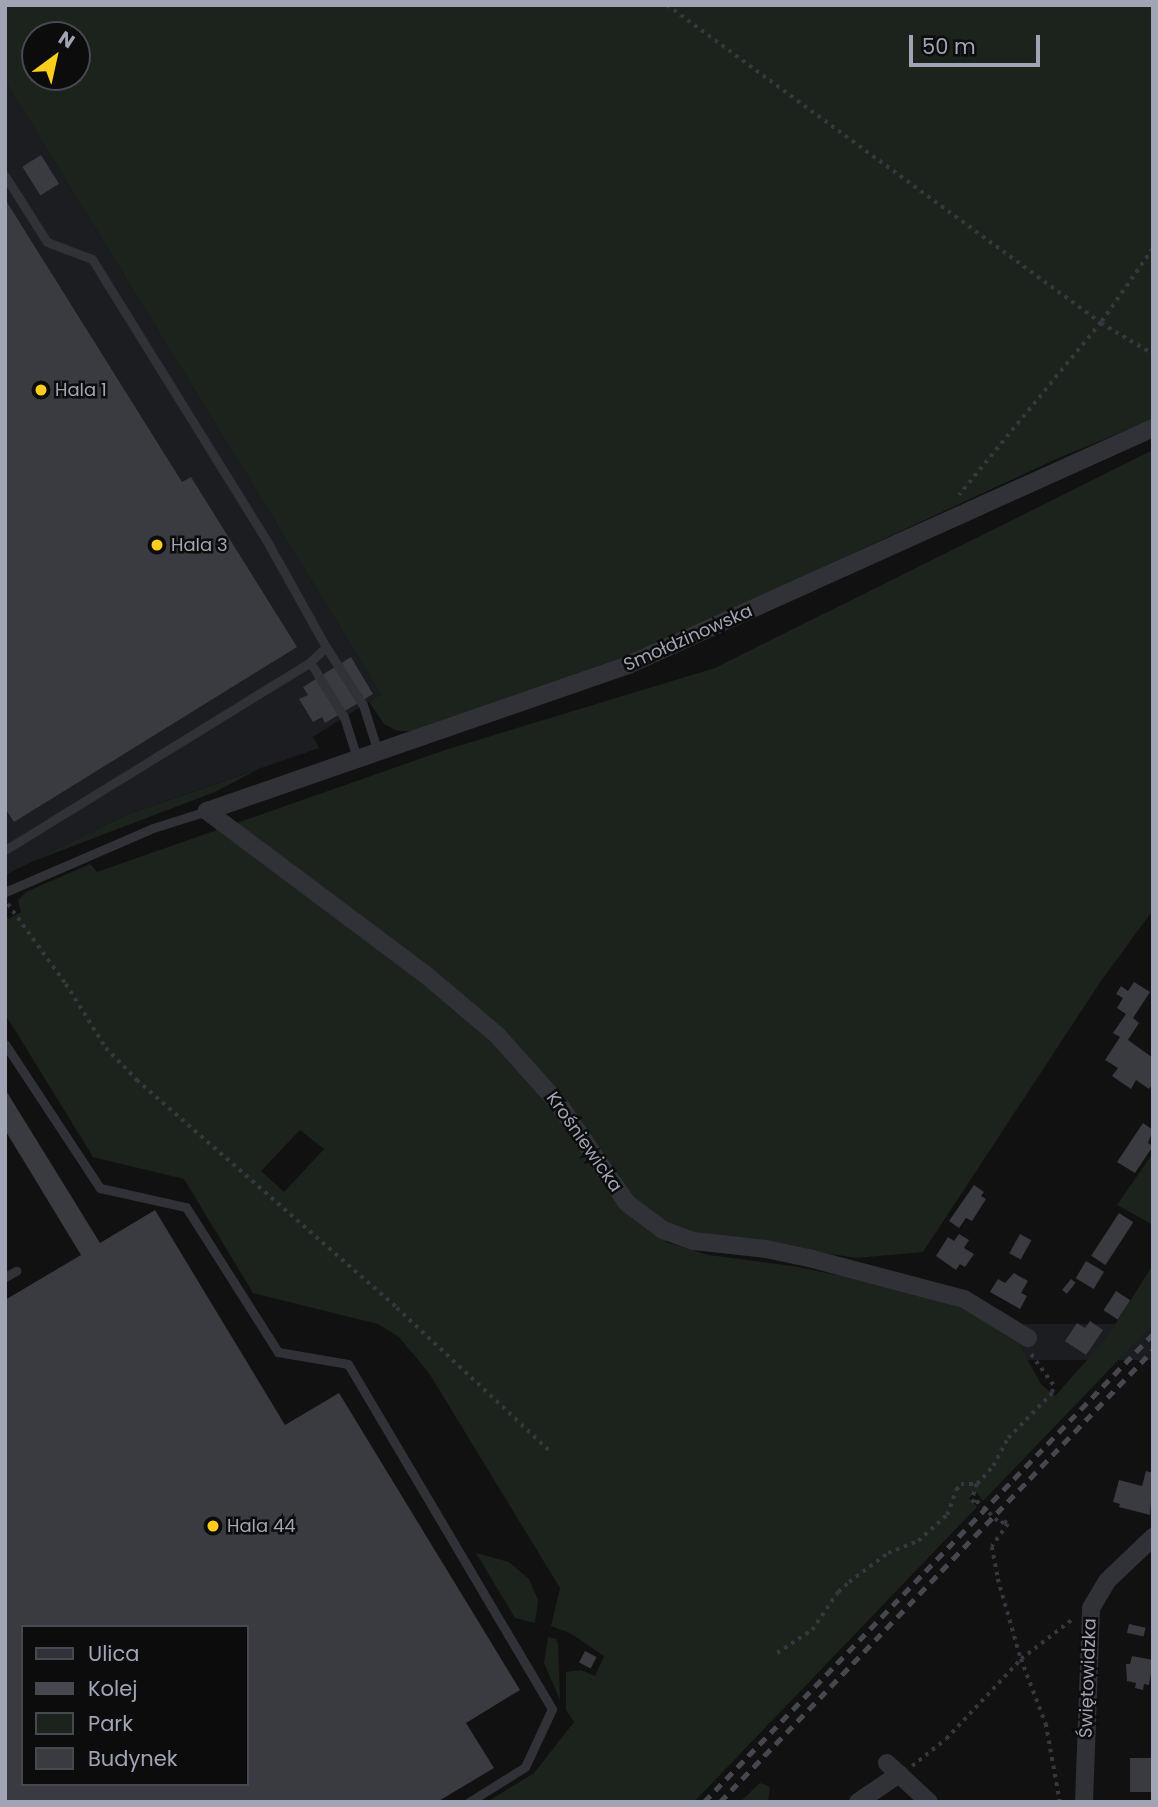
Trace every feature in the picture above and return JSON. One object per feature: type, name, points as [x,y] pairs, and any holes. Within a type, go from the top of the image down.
[{"type":"street","name":"Smołdzinowska","points":[[208,811],[628,666],[1153,428]]},
{"type":"street","name":"Krośniewicka","points":[[208,811],[407,961],[498,1035],[558,1103],[627,1203],[663,1230],[693,1241],[766,1249],[813,1259],[964,1299],[1028,1338]]},
{"type":"street","name":"Świętowidzka","points":[[1084,1802],[1091,1608],[1107,1581],[1153,1537]]},
{"type":"street","points":[[858,1802],[893,1768],[929,1802]]},
{"type":"lane","points":[[5,176],[47,242],[92,259],[269,545],[326,648],[363,705],[378,752]]},
{"type":"lane","points":[[6,851],[310,662],[326,648]]},
{"type":"lane","points":[[310,662],[344,718],[357,758]]},
{"type":"lane","points":[[5,892],[142,832],[208,811]]},
{"type":"lane","points":[[5,1044],[100,1188],[186,1207],[278,1352],[348,1364],[552,1709],[525,1767],[469,1802]]},
{"type":"lane","points":[[5,1277],[16,1271]]},
{"type":"path","points":[[667,5],[1101,323],[1153,354]]},
{"type":"path","points":[[933,527],[1101,323],[1153,249]]},
{"type":"path","points":[[5,900],[66,984],[106,1048],[137,1080],[407,1316],[552,1453]]},
{"type":"path","points":[[1028,1338],[1031,1358],[1053,1385],[1052,1393],[1008,1438],[993,1466],[977,1484],[972,1500],[975,1503],[977,1501],[1001,1524],[1004,1521],[1008,1524],[992,1547],[998,1579],[1021,1659],[1046,1724],[1060,1802]]},
{"type":"path","points":[[777,1653],[812,1630],[849,1582],[888,1553],[918,1541],[947,1515],[961,1484],[977,1484]]},
{"type":"path","points":[[893,1768],[946,1739],[1021,1659],[1091,1608]]},
{"type":"shaded area","points":[[5,81],[381,694],[313,737],[319,748],[126,815],[5,875]]},
{"type":"shaded area","points":[[490,1324],[1153,1324],[1153,1360],[490,1360]]},
{"type":"green space","points":[[5,5],[1153,5],[1153,419],[1054,460],[647,649],[412,731],[397,731],[384,724],[369,702],[381,694],[5,81]]},
{"type":"green space","points":[[1153,450],[1153,910],[1101,981],[923,1252],[857,1258],[704,1235],[679,1228],[665,1242],[709,1255],[793,1266],[890,1286],[985,1315],[1016,1339],[1041,1384],[1055,1396],[1105,1340],[1153,1265],[1153,1324],[983,1501],[976,1492],[969,1498],[977,1507],[694,1802],[487,1802],[534,1773],[574,1722],[566,1710],[566,1672],[581,1670],[595,1676],[604,1656],[570,1633],[551,1626],[560,1588],[429,1373],[399,1337],[378,1324],[253,1293],[184,1179],[93,1157],[5,1014],[5,916],[8,919],[21,912],[18,900],[26,892],[90,864],[97,872],[445,750],[715,668]],"holes":[[[300,1130],[324,1149],[284,1192],[261,1171]]]},
{"type":"green space","points":[[259,769],[215,792],[31,862],[126,815]]},
{"type":"green space","points":[[1153,1153],[1153,1225],[1117,1205]]},
{"type":"green space","points":[[476,1553],[509,1562],[529,1579],[538,1600],[535,1623],[515,1618]]},
{"type":"green space","points":[[548,1637],[556,1639],[558,1644],[560,1700],[544,1663]]},
{"type":"green space","points":[[760,1783],[770,1787],[768,1802],[740,1802]]},
{"type":"building","points":[[41,155],[59,184],[40,195],[22,167]]},
{"type":"building","points":[[5,199],[182,482],[191,477],[297,647],[14,822],[5,808]]},
{"type":"building","points":[[351,657],[373,694],[325,723],[322,717],[313,722],[299,699],[308,695],[303,687]]},
{"type":"building","points":[[1134,982],[1150,992],[1133,1018],[1139,1023],[1128,1040],[1153,1058],[1153,1083],[1149,1089],[1136,1080],[1131,1089],[1112,1076],[1118,1068],[1105,1060],[1120,1037],[1113,1033],[1126,1014],[1117,1008],[1123,998],[1116,994],[1121,986],[1128,991]]},
{"type":"building","name":"Hala 44","points":[[5,1089],[100,1243],[155,1210],[285,1425],[339,1393],[520,1690],[466,1723],[494,1768],[437,1802],[5,1802],[5,1300],[81,1255],[5,1130]]},
{"type":"building","points":[[1143,1123],[1153,1130],[1148,1143],[1153,1146],[1135,1173],[1117,1162]]},
{"type":"building","points":[[974,1185],[984,1192],[981,1196],[986,1199],[972,1221],[966,1218],[959,1228],[949,1221]]},
{"type":"building","points":[[1119,1213],[1133,1222],[1105,1265],[1091,1256]]},
{"type":"building","points":[[959,1234],[969,1240],[964,1248],[974,1254],[965,1267],[960,1264],[956,1270],[936,1256],[948,1237],[954,1241]]},
{"type":"building","points":[[1020,1234],[1031,1240],[1021,1260],[1009,1253]]},
{"type":"building","points":[[1086,1261],[1104,1272],[1094,1289],[1076,1278]]},
{"type":"building","points":[[1014,1273],[1028,1281],[1021,1293],[1027,1296],[1020,1309],[990,1292],[998,1279],[1005,1283]]},
{"type":"building","points":[[1071,1279],[1076,1283],[1067,1294],[1062,1290]]},
{"type":"building","points":[[1116,1291],[1130,1300],[1118,1320],[1103,1310]]},
{"type":"building","points":[[1090,1321],[1103,1330],[1086,1355],[1065,1341],[1077,1323],[1085,1328]]},
{"type":"building","points":[[1146,1471],[1153,1473],[1150,1515],[1119,1507],[1120,1504],[1113,1502],[1119,1480],[1142,1486]]},
{"type":"building","points":[[1129,1624],[1146,1628],[1144,1637],[1127,1633]]},
{"type":"building","points":[[585,1651],[597,1657],[591,1668],[579,1663]]},
{"type":"building","points":[[1132,1656],[1153,1660],[1149,1685],[1144,1684],[1143,1690],[1135,1688],[1136,1683],[1127,1681],[1126,1664],[1130,1664]]},
{"type":"building","points":[[1130,1758],[1153,1758],[1153,1792],[1130,1792]]},
{"type":"railway","points":[[704,1802],[1153,1334]]},
{"type":"railway","points":[[720,1802],[1153,1350]]},
{"type":"place","name":"Hala 1","points":[[41,390]]},
{"type":"place","name":"Hala 3","points":[[157,545]]},
{"type":"place","name":"Hala 44","points":[[213,1526]]}]
